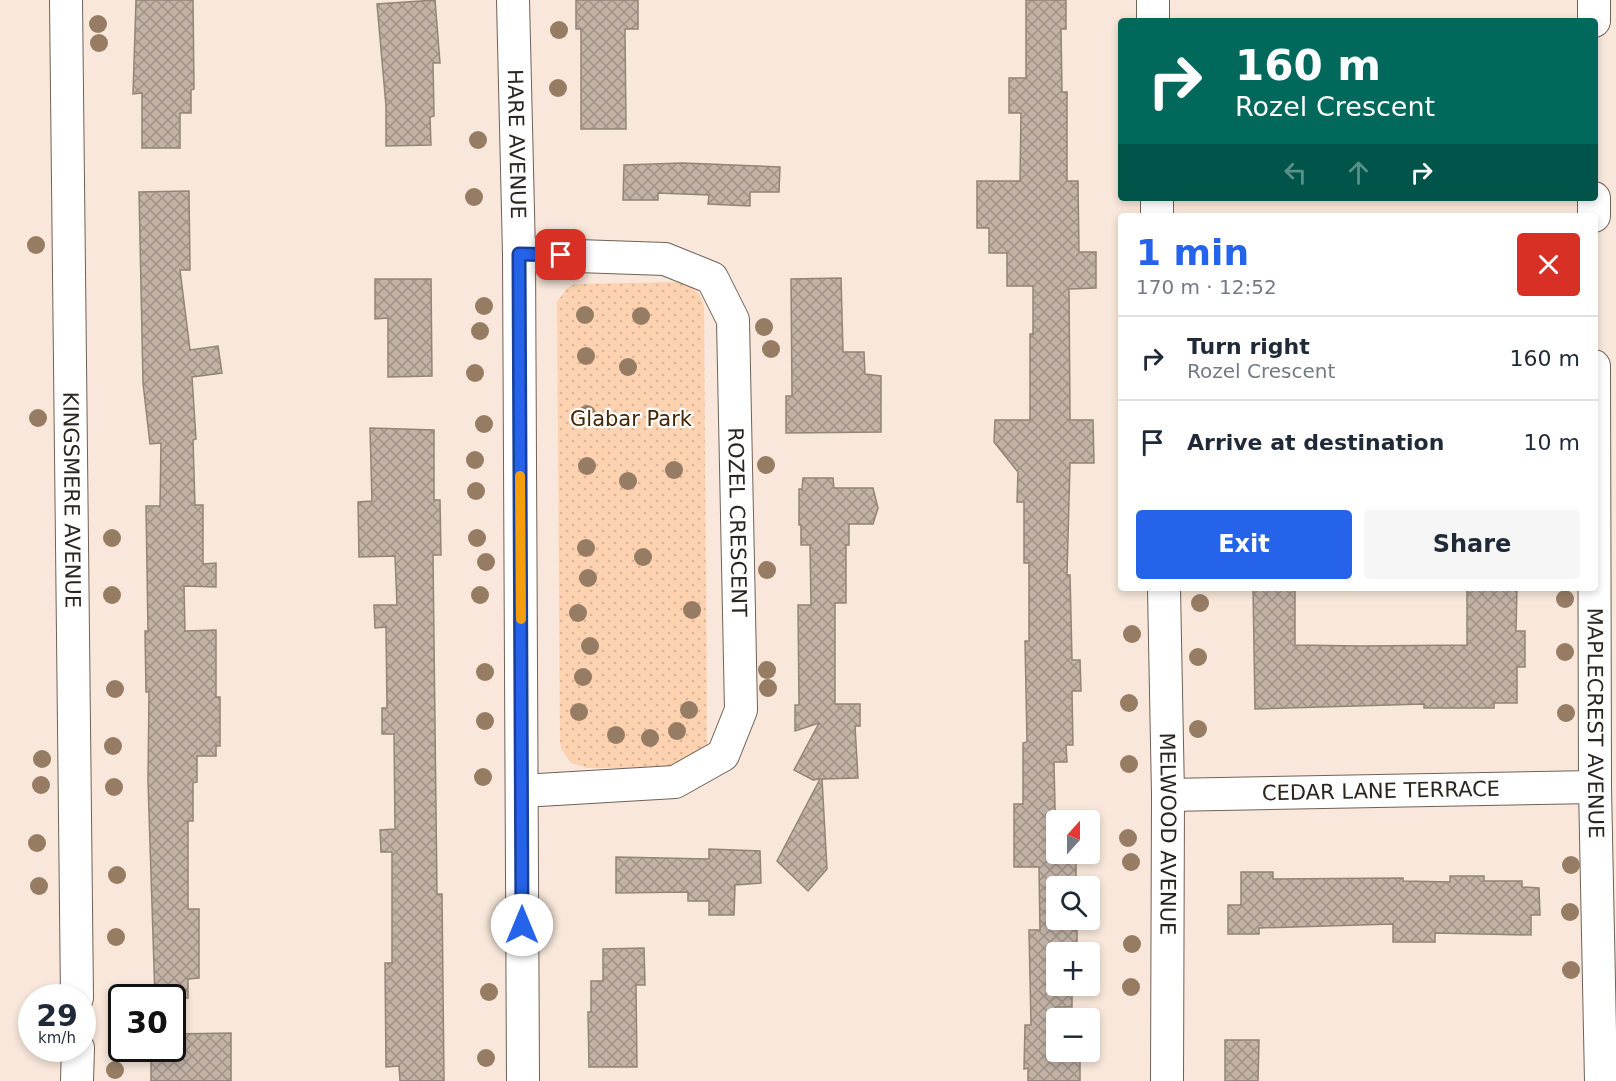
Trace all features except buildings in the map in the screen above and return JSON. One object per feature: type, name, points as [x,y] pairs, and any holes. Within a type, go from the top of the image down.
[{"type":"street","name":"KINGSMERE AVENUE","points":[[66,0],[77,984]]},
{"type":"street","name":"HARE AVENUE","points":[[513,0],[519,254],[523,1081]]},
{"type":"street","points":[[1153,0],[1153,18]]},
{"type":"street","points":[[1594,0],[1594,18]]},
{"type":"street","name":"ROZEL CRESCENT","points":[[519,254],[665,259],[712,278],[733,320],[741,710],[723,755],[675,782],[522,791]]},
{"type":"street","name":"MELWOOD AVENUE","points":[[1164,591],[1168,795],[1167,1081]]},
{"type":"street","name":"MAPLECREST AVENUE","points":[[1595,591],[1595,787],[1601,1081]]},
{"type":"street","name":"CEDAR LANE TERRACE","points":[[1168,795],[1595,787]]},
{"type":"street","points":[[77,1081],[78,1062]]},
{"type":"green space","name":"Glabar Park","points":[[677,282],[688,285],[699,294],[704,309],[707,747],[680,768],[588,768],[571,763],[561,749],[560,740],[557,302],[567,288],[575,284]]},
{"type":"slow traffic","points":[[520,476],[521,619]]},
{"type":"route","points":[[522,925],[519,254],[561,255]]}]
